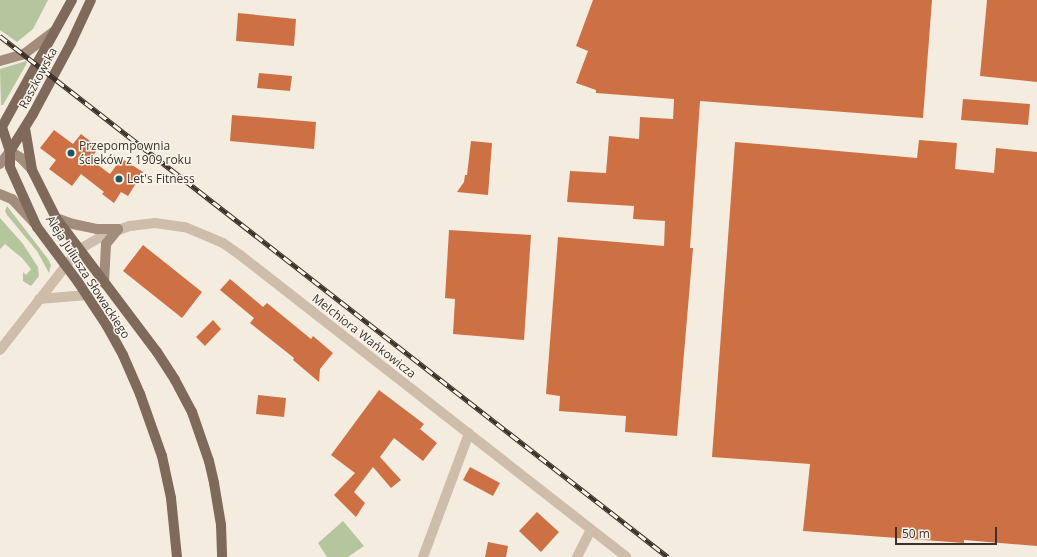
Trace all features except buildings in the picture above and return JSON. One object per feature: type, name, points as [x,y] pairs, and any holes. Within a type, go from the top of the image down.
[{"type":"main road","name":"Raszkowska","points":[[1,126],[72,0]]},
{"type":"main road","name":"Raszkowska","points":[[0,164],[25,128],[67,50],[91,0]]},
{"type":"main road","points":[[0,61],[24,54],[44,41],[57,28]]},
{"type":"main road","name":"Aleja Juliusza Słowackiego","points":[[1,126],[10,151],[10,167],[37,227],[87,295],[123,355],[149,415],[162,456],[172,498],[177,557]]},
{"type":"main road","name":"Aleja Juliusza Słowackiego","points":[[25,128],[32,170]]},
{"type":"main road","name":"Aleja Juliusza Słowackiego","points":[[10,151],[21,158],[32,170],[56,218],[78,250],[157,352],[175,380],[192,412],[209,461],[214,483],[221,524],[222,557]]},
{"type":"main road","points":[[0,194],[12,199],[37,227]]},
{"type":"main road","points":[[56,218],[97,229],[118,229]]},
{"type":"main road","points":[[104,282],[106,244],[118,229]]},
{"type":"street","name":"Melchiora Wańkowicza","points":[[0,350],[78,250],[118,229],[142,224],[168,224],[207,235],[223,243],[626,557]]},
{"type":"street","points":[[40,299],[87,295]]},
{"type":"street","points":[[423,557],[468,433]]},
{"type":"street","points":[[577,557],[591,530]]},
{"type":"green space","points":[[0,0],[48,0],[33,29],[17,42],[0,30]]},
{"type":"green space","points":[[26,61],[27,63],[3,105],[1,105],[0,69]]},
{"type":"green space","points":[[7,206],[48,259],[51,265],[49,273],[37,251],[7,215],[5,211]]},
{"type":"green space","points":[[0,218],[23,244],[38,267],[39,276],[31,286],[23,281],[23,272],[26,275],[31,269],[22,258],[5,244],[0,249]]},
{"type":"green space","points":[[343,521],[364,546],[348,557],[327,557],[318,543]]},
{"type":"railway","points":[[0,36],[668,557]]},
{"type":"place","name":"Przepompownia ścieków z 1909 roku","points":[[71,153]]},
{"type":"place","name":"Let's Fitness","points":[[119,179]]}]
